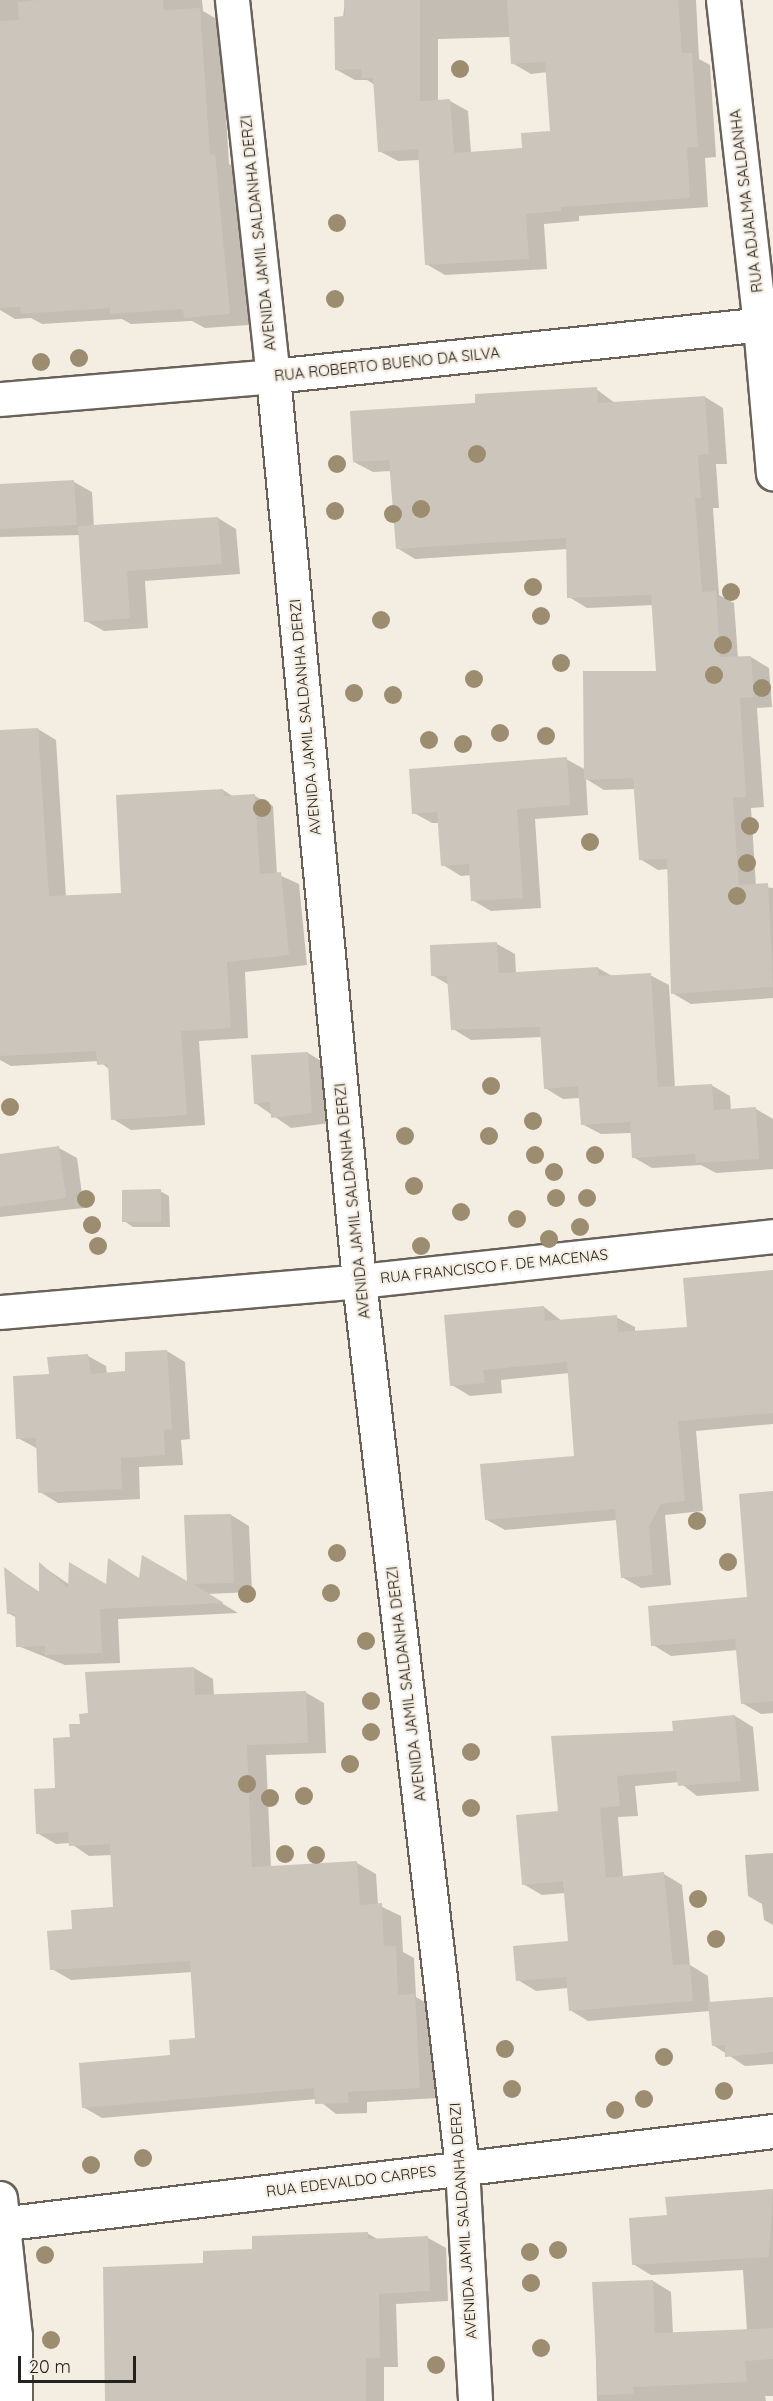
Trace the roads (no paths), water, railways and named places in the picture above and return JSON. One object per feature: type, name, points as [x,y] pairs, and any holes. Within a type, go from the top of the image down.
[{"type":"street","name":"AVENIDA JAMIL SALDANHA DERZI","points":[[232,0],[273,376],[358,1281],[462,2167],[475,2401]]},
{"type":"street","name":"RUA ADJALMA SALDANHA","points":[[723,0],[767,324],[773,473]]},
{"type":"street","name":"RUA ROBERTO BUENO DA SILVA","points":[[0,399],[273,376],[767,324]]},
{"type":"street","name":"RUA FRANCISCO F. DE MACENAS","points":[[0,1312],[358,1281],[773,1236]]},
{"type":"street","name":"RUA EDEVALDO CARPES","points":[[1,2215],[462,2167],[773,2131]]},
{"type":"street","points":[[1,2215],[15,2335],[15,2401]]}]
